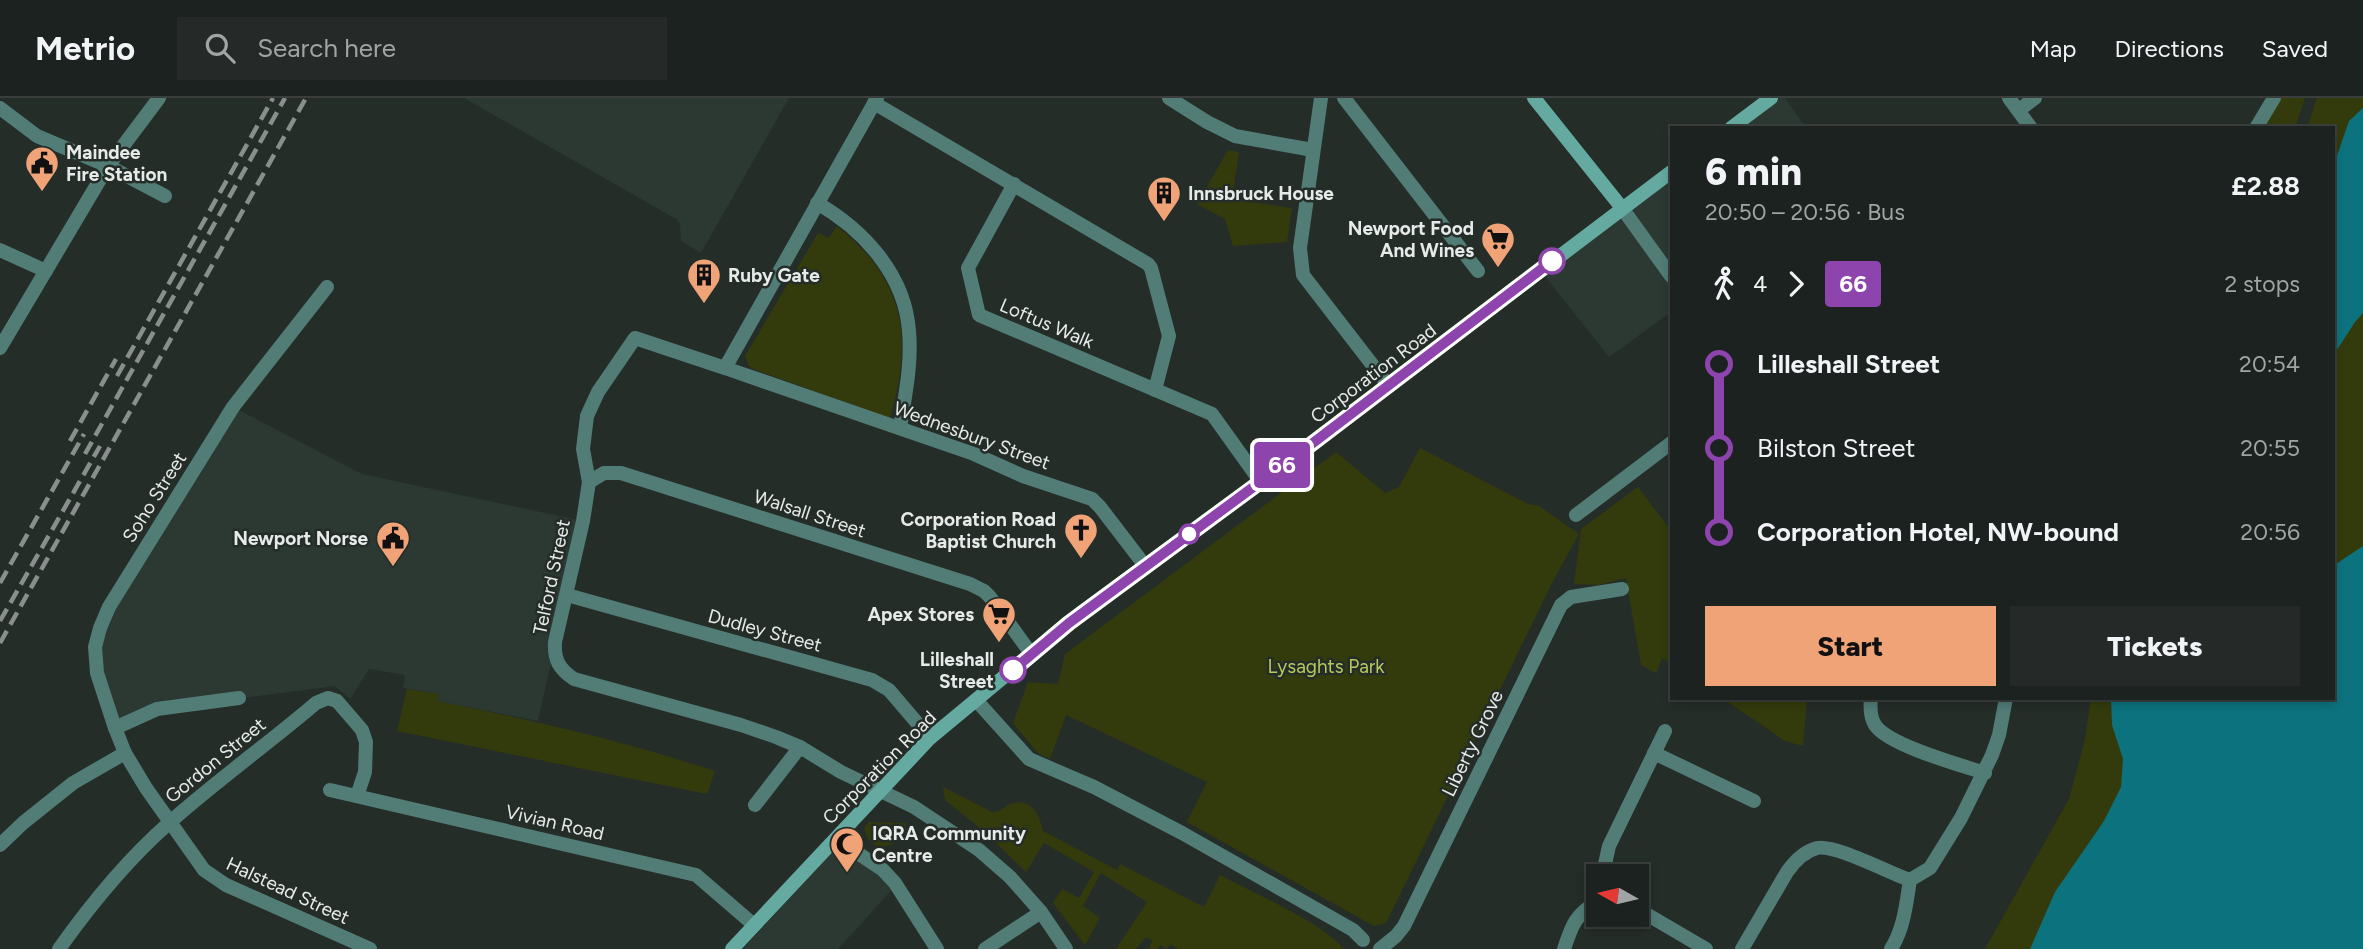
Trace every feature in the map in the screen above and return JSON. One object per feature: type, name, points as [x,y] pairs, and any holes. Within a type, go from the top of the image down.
[{"type":"street","points":[[0,348],[108,166],[159,98]]},
{"type":"street","points":[[1169,98],[1235,136],[1314,150]]},
{"type":"street","points":[[1321,98],[1300,248],[1303,275],[1388,385]]},
{"type":"street","points":[[1344,98],[1478,271]]},
{"type":"street","points":[[1534,98],[1622,208],[1670,275]]},
{"type":"street","points":[[1734,126],[1771,98]]},
{"type":"street","points":[[2009,98],[2030,126]]},
{"type":"street","points":[[2019,110],[2035,98]]},
{"type":"street","points":[[2257,126],[2274,98]]},
{"type":"street","points":[[725,368],[875,100],[1143,260],[1151,268],[1169,336],[1155,390],[1212,414],[1260,481]]},
{"type":"street","points":[[0,108],[37,136],[108,166],[165,196]]},
{"type":"street","name":"Corporation Road","points":[[732,949],[930,738],[1069,623],[1670,173]]},
{"type":"street","name":"Loftus Walk","points":[[1014,184],[968,268],[979,315],[1155,390]]},
{"type":"street","points":[[817,203],[844,220],[868,242],[885,263],[897,286],[909,327],[910,351],[900,428]]},
{"type":"street","points":[[0,250],[46,271]]},
{"type":"street","name":"Soho Street","points":[[125,753],[97,673],[95,647],[109,607],[233,407],[327,287]]},
{"type":"street","name":"Wednesbury Street","points":[[635,338],[900,428],[1092,499],[1146,567]]},
{"type":"street","name":"Telford Street","points":[[635,338],[598,391],[587,416],[583,449],[589,482],[554,652],[557,663],[568,674],[582,681],[741,725],[800,747],[841,772],[914,807],[979,850],[1010,877],[1041,912],[1066,949]]},
{"type":"street","points":[[1576,515],[1670,444]]},
{"type":"street","name":"Walsall Street","points":[[589,482],[604,473],[621,473],[977,587],[990,597],[1032,655]]},
{"type":"street","name":"Liberty Grove","points":[[1380,949],[1404,926],[1561,605],[1571,597],[1622,589]]},
{"type":"street","name":"Dudley Street","points":[[567,595],[872,680],[889,690],[930,738]]},
{"type":"street","points":[[115,727],[157,709],[239,698]]},
{"type":"street","name":"Gordon Street","points":[[59,949],[133,857],[169,823],[316,703],[328,698],[337,701],[362,730],[366,742],[365,772],[357,796]]},
{"type":"street","points":[[976,700],[1029,759],[1094,787],[1182,832],[1353,930],[1363,940]]},
{"type":"street","points":[[1871,700],[1874,723],[1887,735],[1904,744],[1985,773]]},
{"type":"street","points":[[1910,880],[1930,868],[1985,773],[1999,735],[2006,700]]},
{"type":"street","points":[[1606,864],[1606,855],[1665,731]]},
{"type":"street","points":[[755,805],[800,747]]},
{"type":"street","points":[[0,845],[73,783],[125,753]]},
{"type":"street","name":"Halstead Street","points":[[125,753],[169,823],[204,870],[226,885],[370,949]]},
{"type":"street","points":[[1654,753],[1754,801]]},
{"type":"street","name":"Vivian Road","points":[[330,790],[696,875],[754,925]]},
{"type":"street","points":[[1742,949],[1787,872],[1794,863],[1812,850],[1833,850],[1910,880]]},
{"type":"street","points":[[862,856],[883,870],[895,883],[929,945]]},
{"type":"street","points":[[1891,949],[1905,914],[1910,880]]},
{"type":"street","points":[[1564,949],[1573,922],[1586,909]]},
{"type":"street","points":[[985,949],[1041,912]]},
{"type":"street","points":[[1649,916],[1706,949]]},
{"type":"shaded area","points":[[464,98],[789,98],[701,253],[681,241],[680,224],[676,219]]},
{"type":"shaded area","points":[[1771,98],[1785,98],[1805,126],[1734,126]]},
{"type":"shaded area","points":[[1670,173],[1670,313],[1609,357],[1540,270]]},
{"type":"shaded area","points":[[233,407],[362,474],[583,521],[538,721],[438,701],[439,694],[403,688],[405,675],[369,669],[350,699],[335,686],[157,709],[115,728],[106,702],[100,628]]},
{"type":"shaded area","points":[[849,833],[900,881],[838,949],[743,949]]},
{"type":"green space","points":[[2278,98],[2305,98],[2296,126],[2259,126]]},
{"type":"green space","points":[[2317,98],[2363,98],[2363,677],[2335,697],[2335,126],[2308,126]]},
{"type":"green space","points":[[1228,150],[1239,152],[1232,199],[1292,208],[1287,242],[1233,246],[1225,219],[1197,204]]},
{"type":"green space","points":[[837,226],[878,268],[898,313],[902,336],[901,362],[890,418],[750,368],[745,356],[818,233],[829,238]]},
{"type":"green space","name":"Lysaghts Park","points":[[1420,448],[1528,504],[1539,506],[1579,534],[1553,581],[1386,923],[1374,926],[1187,822],[1207,782],[1066,715],[1050,759],[1038,753],[1013,723],[1028,682],[1058,684],[1065,654],[1336,452],[1385,493],[1399,487]]},
{"type":"green space","points":[[1638,487],[1670,530],[1670,663],[1662,658],[1656,673],[1641,665],[1626,578],[1599,585],[1574,584],[1581,529]]},
{"type":"green space","points":[[407,689],[439,694],[438,701],[578,732],[715,771],[707,794],[397,731]]},
{"type":"green space","points":[[1725,700],[1807,700],[1803,746],[1785,741]]},
{"type":"green space","points":[[2091,700],[2261,700],[2165,949],[1985,949],[2069,799],[2085,740]]},
{"type":"green space","points":[[943,787],[992,812],[1013,803],[1025,803],[1037,814],[1043,831],[1117,870],[1120,864],[1204,907],[1220,875],[1304,918],[1344,949],[1178,949],[1170,944],[1167,949],[1160,945],[1158,949],[1148,949],[1153,940],[1145,938],[1136,949],[1116,949],[1147,902],[1101,873],[1083,906],[1100,918],[1085,945],[1053,903],[1062,889],[1079,898],[1094,872],[1044,843],[1026,872],[984,831],[945,800]]},
{"type":"green space","points":[[868,822],[906,823],[898,840],[880,846],[874,845],[868,838],[864,829]]},
{"type":"water","points":[[2363,108],[2363,313],[2335,353],[2335,161],[2349,121]]},
{"type":"water","points":[[2363,546],[2363,949],[2030,949],[2055,892],[2104,821],[2121,787],[2123,759],[2112,725],[2111,700],[2335,700],[2335,565]]},
{"type":"railway","points":[[117,376],[273,98]]},
{"type":"railway","points":[[85,454],[285,98]]},
{"type":"railway","points":[[0,643],[306,98]]},
{"type":"railway","points":[[70,441],[116,359]]},
{"type":"railway","points":[[0,583],[84,434]]},
{"type":"railway","points":[[0,621],[100,446]]},
{"type":"bus line","name":"66","points":[[1013,670],[1069,623],[1305,449],[1552,261]]},
{"type":"place","name":"Maindee Fire Station","points":[[42,193]]},
{"type":"place","name":"Innsbruck House","points":[[1164,223]]},
{"type":"place","name":"Newport Food And Wines","points":[[1498,269]]},
{"type":"place","name":"Ruby Gate","points":[[704,305]]},
{"type":"place","name":"Corporation Road Baptist Church","points":[[1081,560]]},
{"type":"place","name":"Newport Norse","points":[[393,568]]},
{"type":"place","name":"Apex Stores","points":[[999,644]]},
{"type":"place","name":"Lilleshall Street","points":[[1013,670]]},
{"type":"place","name":"IQRA Community Centre","points":[[847,874]]}]
